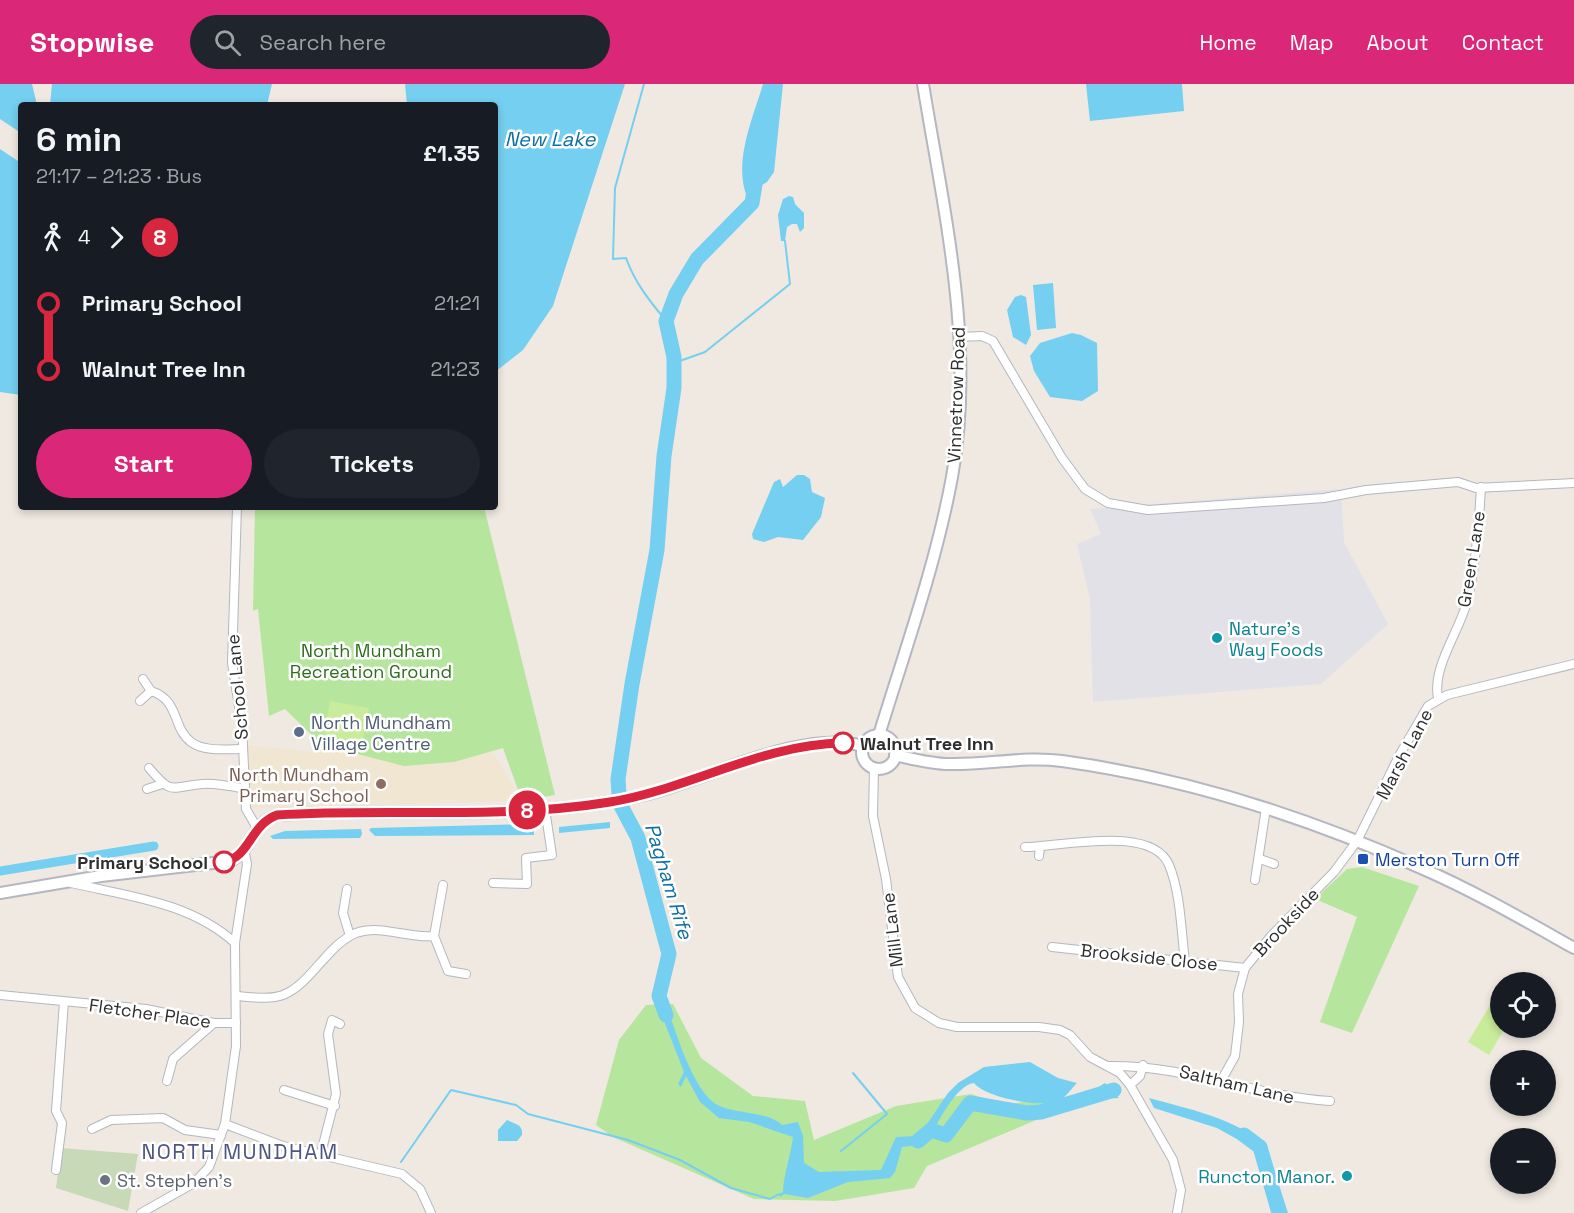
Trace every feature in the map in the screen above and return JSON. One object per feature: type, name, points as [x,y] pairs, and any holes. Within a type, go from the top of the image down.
[{"type":"main road","name":"Vinnetrow Road","points":[[879,735],[939,536],[952,475],[957,429],[959,337],[956,297],[923,84]]},
{"type":"main road","points":[[879,735],[891,740],[896,755],[885,768],[874,768],[865,761],[863,746],[870,737],[879,735]]},
{"type":"main road","points":[[0,893],[235,859],[257,828],[277,815],[545,809],[592,805],[642,795],[745,762],[804,747],[843,742],[863,746]]},
{"type":"main road","points":[[896,755],[948,764],[1018,759],[1060,761],[1175,782],[1266,808],[1357,841],[1450,882],[1574,948]]},
{"type":"street","points":[[959,337],[982,336],[993,340],[1062,458],[1085,489],[1108,503],[1148,510],[1324,498],[1411,485],[1458,482],[1481,488],[1574,483]]},
{"type":"street","name":"Green Lane","points":[[1438,698],[1436,688],[1442,665],[1467,602],[1481,488]]},
{"type":"street","name":"School Lane","points":[[237,510],[231,641],[243,749],[246,809],[257,828]]},
{"type":"street","name":"Marsh Lane","points":[[1357,841],[1413,729],[1428,706],[1438,698],[1574,664]]},
{"type":"street","points":[[143,679],[151,691],[170,704],[190,742],[211,748],[243,749]]},
{"type":"street","points":[[140,701],[151,691]]},
{"type":"street","points":[[148,768],[162,784],[180,789],[210,784],[245,789]]},
{"type":"street","name":"Mill Lane","points":[[874,768],[873,816],[886,879],[898,977],[915,1008],[939,1023],[957,1027],[1040,1027],[1060,1030],[1070,1035],[1090,1057],[1120,1073],[1130,1085]]},
{"type":"street","points":[[147,789],[162,784]]},
{"type":"street","points":[[1254,880],[1260,859],[1260,832],[1266,808]]},
{"type":"street","points":[[493,883],[527,884],[526,858],[552,855],[545,809]]},
{"type":"street","points":[[1025,847],[1114,841],[1141,844],[1161,853],[1168,863],[1173,878],[1185,961]]},
{"type":"street","name":"Brookside","points":[[1221,1081],[1235,1056],[1239,1022],[1238,994],[1245,968],[1272,935],[1334,872],[1357,841]]},
{"type":"street","points":[[1039,856],[1040,847]]},
{"type":"street","points":[[141,1213],[194,1183],[209,1167],[225,1124],[230,1099],[236,1023],[235,943],[247,864],[244,849]]},
{"type":"street","points":[[1260,859],[1274,864]]},
{"type":"street","points":[[66,882],[162,904],[212,924],[235,943]]},
{"type":"street","points":[[443,885],[434,936],[448,971],[466,974]]},
{"type":"street","points":[[347,889],[343,913],[351,936]]},
{"type":"street","points":[[237,996],[267,998],[284,995],[351,936],[372,930],[434,936]]},
{"type":"street","name":"Brookside Close","points":[[1052,947],[1245,968]]},
{"type":"street","name":"Fletcher Place","points":[[0,994],[146,1009],[214,1023],[236,1023]]},
{"type":"street","name":"Fletcher Place","points":[[56,1170],[62,1123],[56,1111],[64,1002]]},
{"type":"street","points":[[321,1153],[335,1106],[336,1080],[328,1034],[332,1020],[340,1024]]},
{"type":"street","points":[[167,1081],[173,1059],[214,1023]]},
{"type":"street","points":[[1143,1065],[1140,1077],[1130,1085],[1173,1160],[1180,1178],[1181,1190],[1177,1213]]},
{"type":"street","name":"Saltham Lane","points":[[1104,1066],[1143,1065],[1221,1081],[1261,1092],[1330,1101]]},
{"type":"street","points":[[284,1090],[335,1106]]},
{"type":"street","points":[[92,1129],[111,1119],[163,1118],[185,1130],[221,1135]]},
{"type":"street","points":[[225,1124],[282,1146],[321,1153],[402,1174],[420,1189],[431,1213]]},
{"type":"shaded area","points":[[1341,489],[1344,542],[1388,624],[1321,684],[1093,702],[1090,599],[1077,544],[1101,534],[1090,509]]},
{"type":"shaded area","name":"North Mundham Primary School","points":[[319,742],[322,746],[362,754],[492,751],[522,801],[252,808],[247,745],[318,753]]},
{"type":"green space","name":"North Mundham Recreation Ground","points":[[255,510],[485,510],[555,795],[522,801],[503,748],[454,762],[404,766],[322,745],[285,709],[269,716],[258,609],[253,611]]},
{"type":"green space","points":[[330,701],[369,708],[361,750],[322,744]]},
{"type":"green space","points":[[1362,867],[1419,886],[1352,1033],[1320,1022],[1357,917],[1315,899],[1347,869]]},
{"type":"green space","points":[[673,1004],[701,1058],[753,1096],[805,1101],[814,1140],[896,1106],[971,1094],[1005,1105],[1053,1096],[1060,1110],[927,1166],[914,1188],[835,1201],[754,1199],[613,1137],[596,1125],[619,1040],[646,1005]]},
{"type":"green space","points":[[1490,1005],[1490,1038],[1499,1038],[1489,1055],[1468,1042]]},
{"type":"green space","points":[[61,1148],[138,1154],[128,1211],[56,1188]]},
{"type":"water","points":[[0,84],[32,84],[36,102],[18,102],[18,131],[0,119]]},
{"type":"water","points":[[52,84],[272,84],[268,102],[50,102]]},
{"type":"water","name":"New Lake","points":[[405,84],[625,84],[553,306],[523,350],[498,370],[498,102],[407,102]]},
{"type":"water","points":[[763,84],[783,84],[774,172],[767,182],[754,190],[753,197],[747,197],[743,183],[743,155]]},
{"type":"water","points":[[1086,84],[1182,84],[1184,111],[1090,121]]},
{"type":"water","points":[[0,149],[18,161],[18,395],[0,392]]},
{"type":"water","points":[[793,197],[795,204],[804,213],[804,228],[800,232],[797,224],[792,224],[787,227],[785,241],[781,241],[778,215],[783,199]]},
{"type":"water","points":[[1053,283],[1056,328],[1037,330],[1033,285]]},
{"type":"water","points":[[1021,295],[1026,297],[1031,335],[1026,345],[1013,337],[1007,310],[1015,297]]},
{"type":"water","points":[[1072,333],[1097,343],[1098,391],[1082,401],[1050,397],[1034,371],[1030,356],[1040,343]]},
{"type":"water","points":[[797,475],[804,475],[810,479],[812,492],[825,498],[821,517],[803,540],[778,537],[764,542],[753,539],[752,534],[774,482],[780,479],[783,487]]},
{"type":"water","points":[[610,822],[610,828],[559,833],[559,827]]},
{"type":"water","points":[[534,824],[534,835],[375,836],[369,830],[371,828]]},
{"type":"water","points":[[361,829],[360,838],[273,839],[270,836],[285,831]]},
{"type":"water","points":[[663,996],[685,1058],[693,1075],[711,1100],[722,1107],[762,1115],[782,1125],[798,1122],[803,1136],[804,1163],[819,1172],[881,1170],[896,1137],[919,1136],[948,1093],[958,1083],[984,1067],[1030,1062],[1058,1078],[1077,1083],[1060,1100],[1028,1103],[990,1093],[974,1083],[960,1091],[953,1099],[926,1144],[902,1147],[895,1172],[890,1178],[848,1182],[808,1198],[784,1194],[780,1197],[779,1194],[783,1192],[793,1137],[749,1122],[719,1118],[700,1102],[686,1076],[681,1087],[678,1084],[684,1072],[655,998]]},
{"type":"water","points":[[1105,1083],[1119,1098],[1095,1099],[1092,1091]]},
{"type":"water","points":[[1149,1098],[1227,1122],[1242,1129],[1264,1147],[1251,1147],[1217,1128],[1154,1108]]},
{"type":"water","points":[[507,1120],[521,1129],[522,1135],[517,1141],[498,1141],[498,1130]]},
{"type":"water","points":[[1271,1160],[1288,1213],[1274,1213],[1259,1161]]},
{"type":"waterway","points":[[644,84],[615,188],[613,259],[626,258],[638,283],[666,321]]},
{"type":"waterway","name":"Pagham Rife","points":[[619,794],[618,779],[632,684],[657,550],[664,456],[674,388],[674,357],[666,321],[676,294],[697,259],[752,203],[757,172]]},
{"type":"waterway","points":[[674,363],[705,352],[790,284],[785,241]]},
{"type":"waterway","name":"Pagham Rife","points":[[620,804],[638,838],[669,954],[659,996],[666,1015]]},
{"type":"waterway","points":[[0,871],[154,846]]},
{"type":"waterway","points":[[841,1151],[887,1114],[853,1073]]},
{"type":"waterway","points":[[401,1162],[451,1090],[516,1105],[528,1114],[628,1140],[680,1160],[731,1188],[770,1199],[779,1194]]},
{"type":"waterway","name":"Pagham Rife","points":[[918,1141],[931,1130],[946,1135],[970,1103],[1027,1113],[1041,1112],[1114,1090]]},
{"type":"waterway","name":"Pagham Rife","points":[[1244,1135],[1260,1147],[1279,1213]]},
{"type":"bus line","name":"8","points":[[224,862],[235,859],[257,828],[265,820],[277,815],[503,811],[592,805],[642,795],[788,750],[843,743]]},
{"type":"place","name":"Nature’s Way Foods","points":[[1217,638]]},
{"type":"place","name":"North Mundham Village Centre","points":[[299,732]]},
{"type":"place","name":"Walnut Tree Inn","points":[[843,743]]},
{"type":"place","name":"North Mundham Primary School","points":[[381,784]]},
{"type":"place","name":"Merston Turn Off","points":[[1363,859]]},
{"type":"place","name":"Primary School","points":[[224,862]]},
{"type":"place","name":"Runcton Manor.","points":[[1347,1176]]},
{"type":"place","name":"St. Stephen's","points":[[105,1180]]},
{"type":"district","name":"NORTH MUNDHAM","points":[[240,1151]]}]
